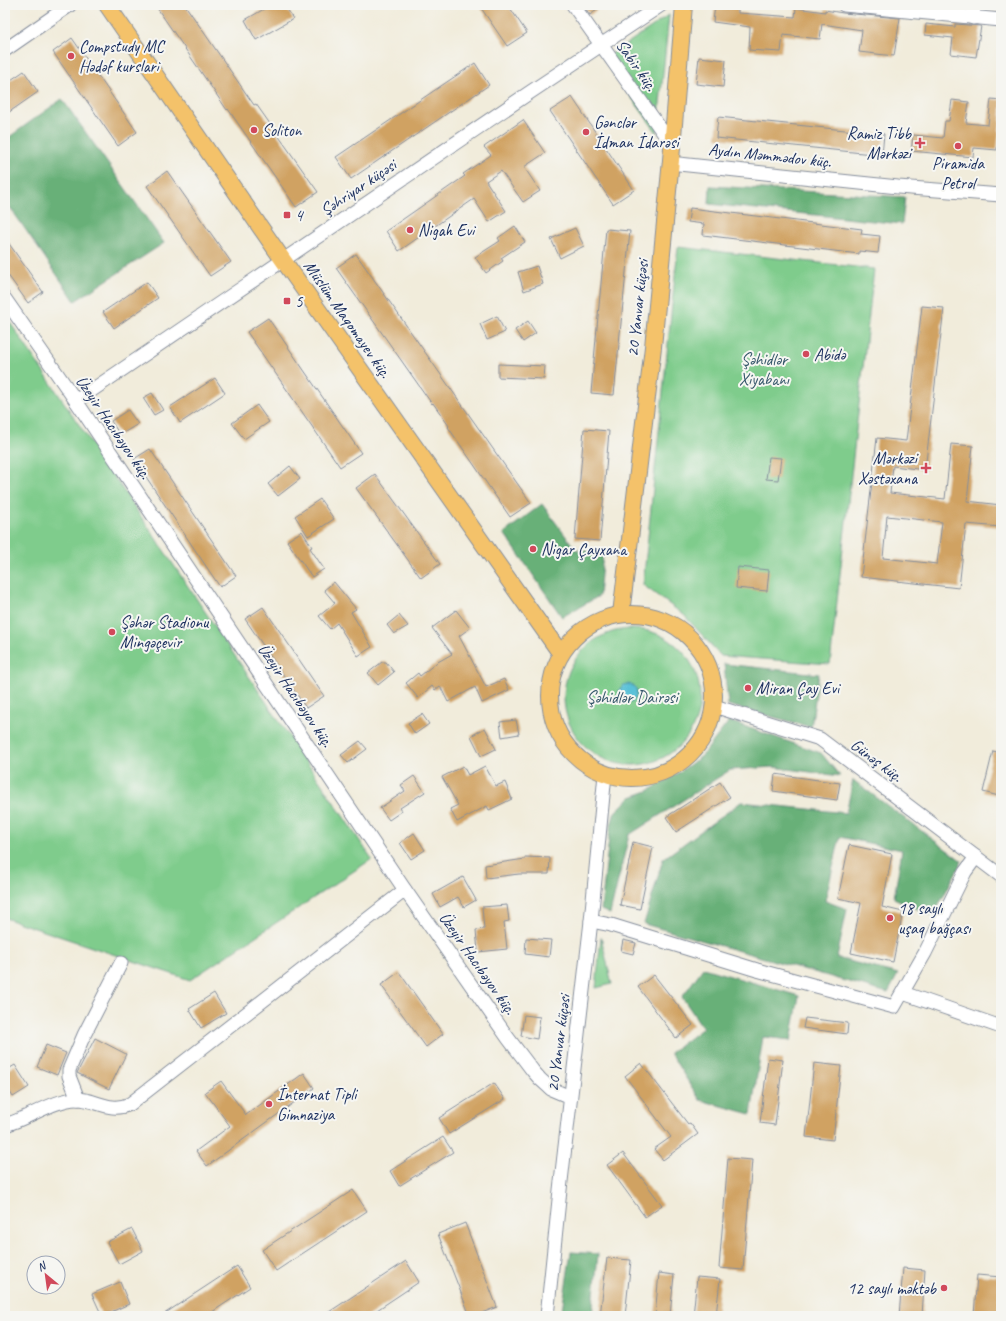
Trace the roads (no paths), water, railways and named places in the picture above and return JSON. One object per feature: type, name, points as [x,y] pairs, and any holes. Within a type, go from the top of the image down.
[{"type":"main road","name":"Müslüm Maqomayev küç.","points":[[107,5],[283,260],[561,654]]},
{"type":"main road","name":"20 Yanvar küçəsi","points":[[621,614],[653,347],[684,5]]},
{"type":"main road","points":[[636,613],[663,619],[686,633],[704,654],[713,679],[714,706],[706,733],[694,750],[673,767],[653,775],[637,778],[605,774],[590,767],[577,757],[566,745],[558,732],[554,722],[550,700],[550,684],[554,668],[561,654],[570,642],[580,631],[593,623],[606,617],[621,614],[636,613]]},
{"type":"street","points":[[5,50],[70,5]]},
{"type":"street","name":"Sabir küç.","points":[[573,5],[672,145]]},
{"type":"street","name":"Şəhriyar küçəsi","points":[[76,401],[661,5]]},
{"type":"street","points":[[844,5],[1001,20]]},
{"type":"street","points":[[973,18],[974,5]]},
{"type":"street","name":"Aydın Məmmədov küç.","points":[[679,164],[898,187],[1001,195]]},
{"type":"street","name":"Üzeyir Hacıbəyov küç.","points":[[5,299],[76,401],[503,1031],[533,1072],[551,1089],[570,1097]]},
{"type":"street","name":"Günəş küç.","points":[[714,706],[820,739],[1001,876]]},
{"type":"street","name":"20 Yanvar küçəsi","points":[[547,1316],[570,1097],[591,921],[605,774]]},
{"type":"street","points":[[591,921],[611,925],[764,972],[894,1007],[925,953],[965,872],[976,857]]},
{"type":"street","points":[[5,1125],[32,1115],[61,1101],[78,1099],[117,1108],[130,1104],[406,890]]},
{"type":"street","points":[[78,1099],[69,1076],[69,1070],[84,1035],[121,963]]},
{"type":"street","points":[[903,993],[1001,1026]]},
{"type":"water","points":[[624,684],[632,684],[637,689],[635,700],[632,702],[624,702],[619,697],[619,689]]},
{"type":"place","name":"Compstudy MC Hədəf kurslari","points":[[71,56]]},
{"type":"place","name":"Soliton","points":[[254,130]]},
{"type":"place","name":"Gənclər İdman İdarəsi","points":[[586,132]]},
{"type":"place","name":"Ramiz Tibb Mərkəzi","points":[[920,143]]},
{"type":"place","name":"Piramida Petrol","points":[[958,146]]},
{"type":"place","name":"4","points":[[287,215]]},
{"type":"place","name":"Nigah Evi","points":[[410,230]]},
{"type":"place","name":"5","points":[[287,301]]},
{"type":"place","name":"Abidə","points":[[806,354]]},
{"type":"place","name":"Mərkəzi Xəstəxana","points":[[926,468]]},
{"type":"place","name":"Nigar Çayxana","points":[[533,549]]},
{"type":"place","name":"Şəhər Stadionu Mingəçevir","points":[[112,632]]},
{"type":"place","name":"Miran Çay Evi","points":[[748,688]]},
{"type":"place","name":"18 saylı uşaq bağçası","points":[[890,918]]},
{"type":"place","name":"İnternat Tipli Gimnaziya","points":[[269,1104]]},
{"type":"place","name":"12 saylı məktəb","points":[[944,1288]]},
{"type":"park label","name":"Şəhidlər Xiyabanı","points":[[764,369]]},
{"type":"park label","name":"Şəhidlər Dairəsi","points":[[632,697]]}]
